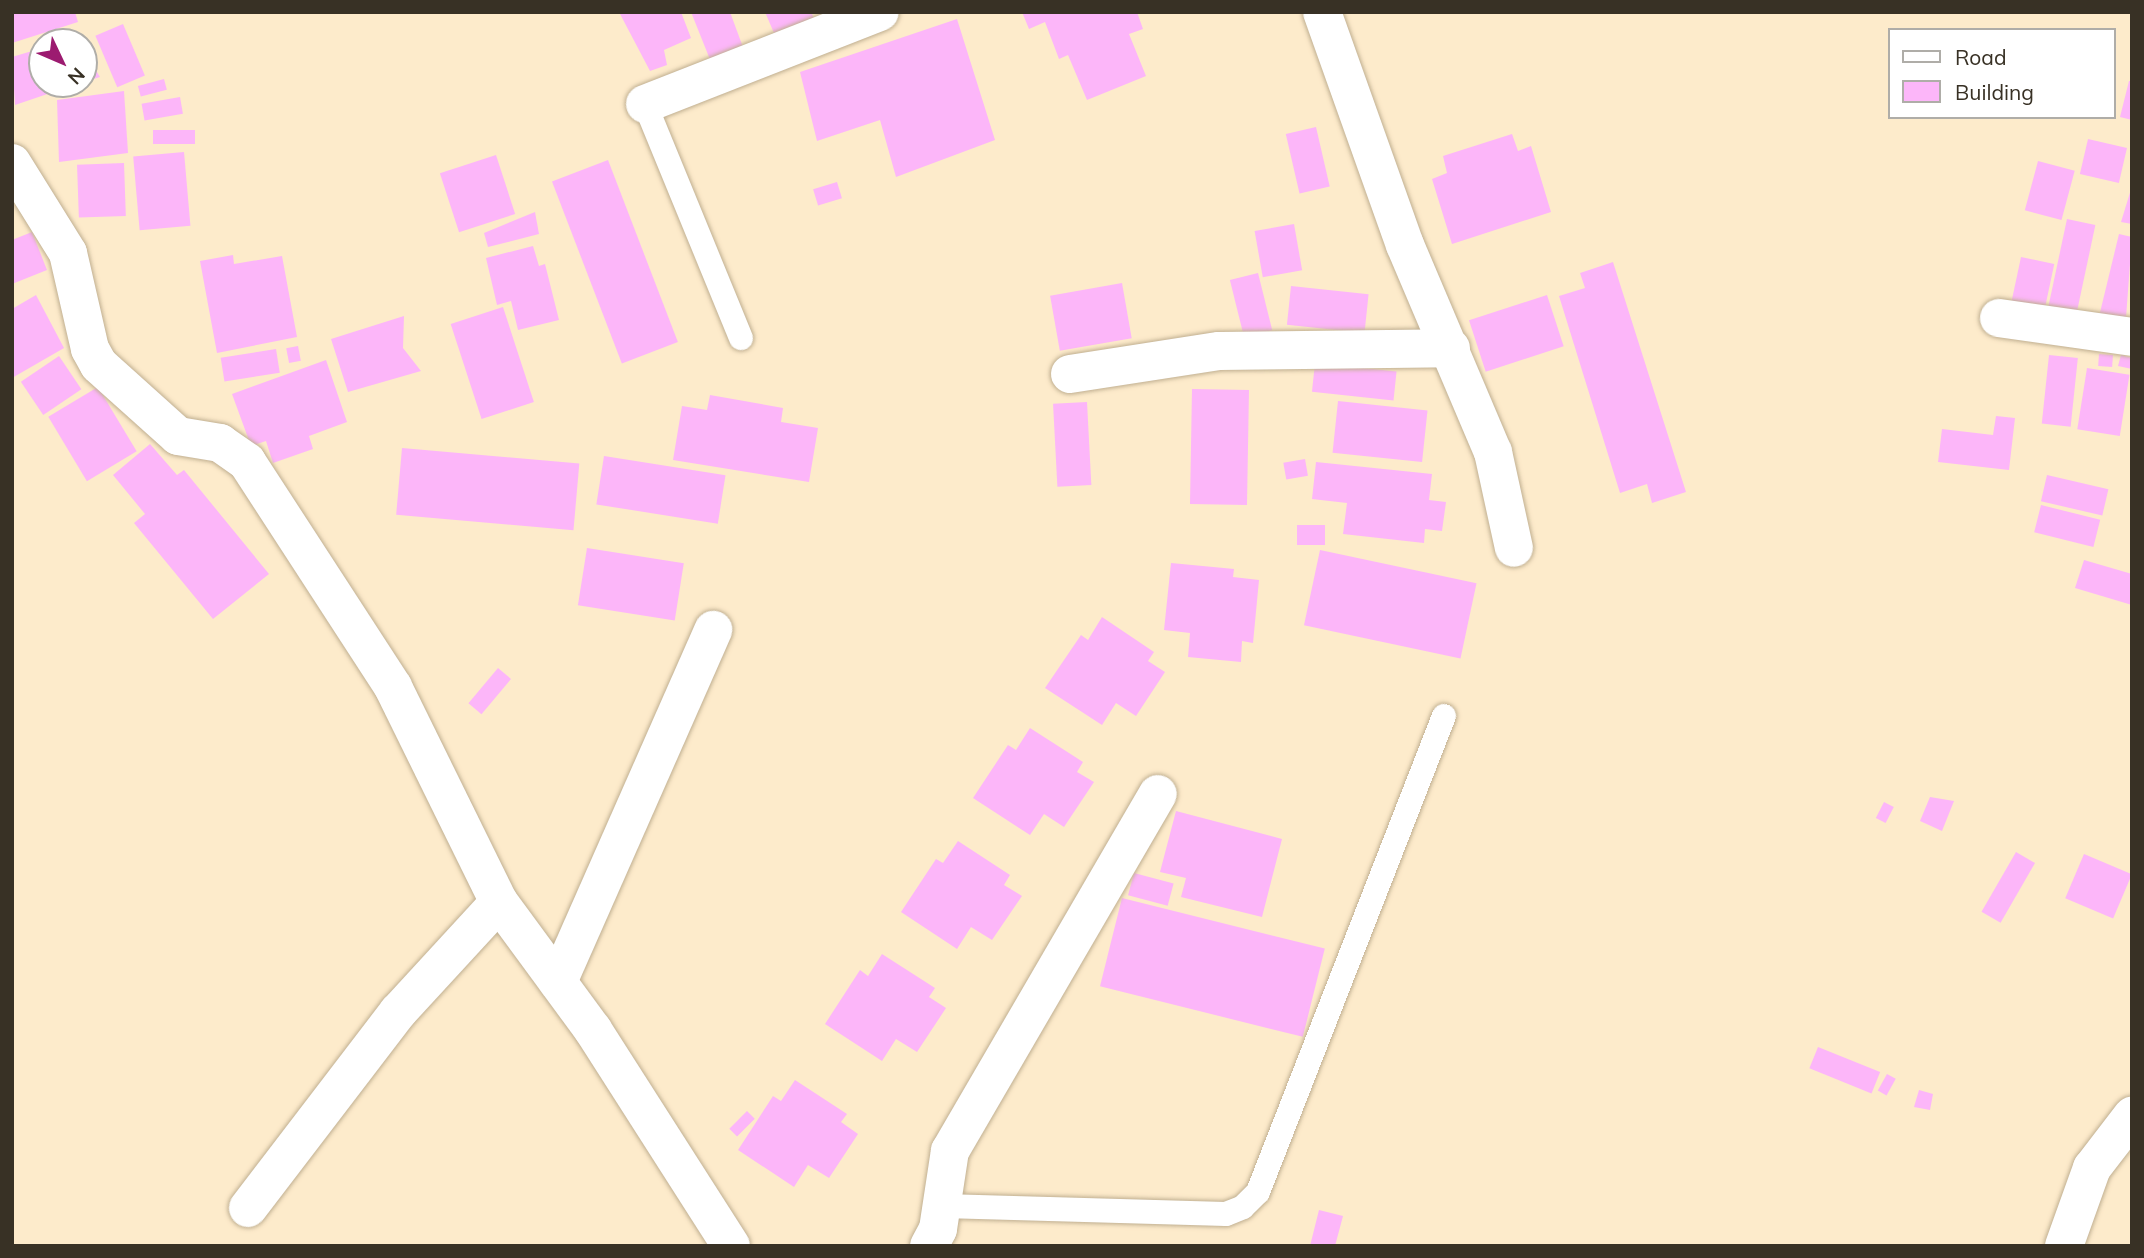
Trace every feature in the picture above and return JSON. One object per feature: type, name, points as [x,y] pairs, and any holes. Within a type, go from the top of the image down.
[{"type":"street","points":[[645,104],[880,12]]},
{"type":"street","points":[[1322,12],[1405,245],[1493,452],[1514,548]]},
{"type":"street","points":[[12,163],[68,253],[89,349],[99,365],[169,430],[220,443],[247,462],[393,687],[499,902],[558,982],[731,1246]]},
{"type":"street","points":[[2000,318],[2132,337]]},
{"type":"street","points":[[1070,374],[1219,351],[1451,348]]},
{"type":"street","points":[[558,982],[713,630]]},
{"type":"street","points":[[929,1246],[943,1206],[950,1151],[1158,794]]},
{"type":"street","points":[[248,1208],[398,1012],[499,902]]},
{"type":"street","points":[[2064,1246],[2092,1168],[2132,1116]]},
{"type":"lane","points":[[645,104],[741,338]]},
{"type":"lane","points":[[943,1206],[1226,1214],[1242,1207],[1258,1192],[1444,716]]},
{"type":"building","points":[[12,12],[75,12],[78,22],[59,28],[28,28],[28,38],[12,43]]},
{"type":"building","points":[[619,12],[681,12],[691,38],[664,50],[667,65],[650,71]]},
{"type":"building","points":[[691,12],[730,12],[744,50],[711,62]]},
{"type":"building","points":[[765,12],[811,12],[814,18],[774,33]]},
{"type":"building","points":[[1022,12],[1137,12],[1143,29],[1129,34],[1146,76],[1087,100],[1068,55],[1059,59],[1045,22],[1029,29]]},
{"type":"building","points":[[957,19],[995,140],[896,177],[880,120],[817,141],[800,72]]},
{"type":"building","points":[[123,24],[145,76],[117,87],[98,42],[98,35]]},
{"type":"building","points":[[28,52],[28,98],[36,98],[15,105],[12,57]]},
{"type":"building","points":[[164,79],[167,90],[141,97],[138,86]]},
{"type":"building","points":[[2129,81],[2132,81],[2132,120],[2120,117]]},
{"type":"building","points":[[124,91],[128,153],[59,162],[57,100],[98,98],[98,94]]},
{"type":"building","points":[[180,97],[183,114],[145,121],[142,104]]},
{"type":"building","points":[[1316,127],[1330,186],[1300,193],[1286,134]]},
{"type":"building","points":[[153,130],[195,130],[195,144],[153,144]]},
{"type":"building","points":[[1512,134],[1518,151],[1531,146],[1551,212],[1452,244],[1432,179],[1447,173],[1443,156]]},
{"type":"building","points":[[2088,139],[2127,148],[2119,183],[2080,174]]},
{"type":"building","points":[[184,152],[190,226],[140,230],[133,156]]},
{"type":"building","points":[[496,155],[515,214],[459,232],[440,173]]},
{"type":"building","points":[[608,160],[678,342],[622,364],[552,182]]},
{"type":"building","points":[[2038,161],[2075,171],[2062,220],[2025,210]]},
{"type":"building","points":[[124,163],[126,216],[79,218],[77,165]]},
{"type":"building","points":[[837,182],[842,198],[818,206],[813,189]]},
{"type":"building","points":[[2132,186],[2132,224],[2121,222]]},
{"type":"building","points":[[535,212],[539,234],[488,247],[484,233]]},
{"type":"building","points":[[2067,219],[2095,225],[2075,323],[2046,317]]},
{"type":"building","points":[[1294,224],[1302,270],[1263,277],[1255,231]]},
{"type":"building","points":[[32,232],[47,270],[12,284],[12,240]]},
{"type":"building","points":[[2119,234],[2132,237],[2125,331],[2097,325]]},
{"type":"building","points":[[533,246],[539,266],[545,264],[559,320],[518,330],[511,301],[497,305],[486,258]]},
{"type":"building","points":[[233,255],[234,264],[282,256],[297,337],[217,353],[200,261]]},
{"type":"building","points":[[2021,257],[2054,264],[2042,320],[2009,313]]},
{"type":"building","points":[[1613,262],[1686,492],[1652,503],[1647,484],[1620,493],[1559,296],[1585,288],[1580,273]]},
{"type":"building","points":[[1258,273],[1272,330],[1244,337],[1230,280]]},
{"type":"building","points":[[1122,283],[1132,338],[1060,351],[1050,296]]},
{"type":"building","points":[[1291,286],[1369,294],[1364,333],[1287,325]]},
{"type":"building","points":[[36,295],[64,348],[12,378],[12,309]]},
{"type":"building","points":[[1547,295],[1564,346],[1486,372],[1469,320]]},
{"type":"building","points":[[503,307],[534,402],[482,419],[451,324]]},
{"type":"building","points":[[404,316],[403,348],[421,371],[348,392],[331,339]]},
{"type":"building","points":[[298,346],[301,361],[289,363],[286,348]]},
{"type":"building","points":[[276,349],[280,373],[224,381],[221,358]]},
{"type":"building","points":[[2099,354],[2113,355],[2112,367],[2098,366]]},
{"type":"building","points":[[2049,355],[2078,358],[2071,427],[2042,424]]},
{"type":"building","points":[[2121,355],[2132,358],[2132,369],[2118,366]]},
{"type":"building","points":[[59,356],[81,389],[43,415],[21,382]]},
{"type":"building","points":[[326,360],[347,422],[309,436],[313,449],[273,463],[266,441],[251,446],[232,394]]},
{"type":"building","points":[[1315,363],[1397,372],[1394,400],[1312,392]]},
{"type":"building","points":[[2087,368],[2129,375],[2120,436],[2077,429]]},
{"type":"building","points":[[98,387],[137,451],[87,481],[48,417]]},
{"type":"building","points":[[1192,389],[1249,390],[1247,505],[1190,504]]},
{"type":"building","points":[[710,395],[783,408],[781,422],[818,428],[809,482],[673,460],[682,406],[707,410]]},
{"type":"building","points":[[1338,401],[1428,410],[1422,462],[1333,453]]},
{"type":"building","points":[[1087,402],[1091,485],[1057,487],[1053,404]]},
{"type":"building","points":[[1996,416],[2015,418],[2009,470],[1938,462],[1942,429],[1993,435]]},
{"type":"building","points":[[150,444],[177,475],[184,470],[269,574],[213,619],[134,523],[145,514],[113,475]]},
{"type":"building","points":[[402,448],[579,464],[573,530],[396,515]]},
{"type":"building","points":[[604,456],[725,475],[718,524],[596,504]]},
{"type":"building","points":[[1305,459],[1308,476],[1286,480],[1283,463]]},
{"type":"building","points":[[1316,462],[1432,474],[1429,500],[1446,502],[1442,531],[1425,529],[1424,543],[1343,534],[1347,503],[1312,499]]},
{"type":"building","points":[[2047,475],[2108,489],[2102,515],[2041,501]]},
{"type":"building","points":[[2041,505],[2100,520],[2093,547],[2034,532]]},
{"type":"building","points":[[1297,525],[1325,525],[1325,545],[1297,545]]},
{"type":"building","points":[[587,548],[684,563],[675,621],[578,605]]},
{"type":"building","points":[[1320,550],[1477,583],[1460,659],[1304,625]]},
{"type":"building","points":[[2084,560],[2132,574],[2132,605],[2075,588]]},
{"type":"building","points":[[1171,563],[1234,569],[1233,577],[1259,580],[1253,643],[1242,641],[1241,662],[1188,657],[1190,633],[1164,630]]},
{"type":"building","points":[[1102,617],[1154,652],[1148,661],[1165,672],[1136,716],[1116,703],[1102,725],[1045,688],[1081,635],[1088,640]]},
{"type":"building","points":[[498,668],[511,679],[481,714],[468,703]]},
{"type":"building","points":[[1030,728],[1083,762],[1077,772],[1094,782],[1064,827],[1044,814],[1030,835],[973,798],[1008,745],[1016,750]]},
{"type":"building","points":[[1930,797],[1954,801],[1942,831],[1920,821]]},
{"type":"building","points":[[1884,802],[1894,807],[1886,823],[1876,818]]},
{"type":"building","points":[[1176,811],[1282,839],[1262,917],[1181,897],[1186,878],[1160,872]]},
{"type":"building","points":[[958,841],[1010,875],[1004,885],[1022,896],[992,940],[971,927],[957,949],[901,912],[936,859],[943,863]]},
{"type":"building","points":[[2016,852],[2035,863],[2001,923],[1982,912]]},
{"type":"building","points":[[2084,854],[2132,874],[2113,919],[2065,898]]},
{"type":"building","points":[[1134,873],[1174,884],[1168,906],[1128,895]]},
{"type":"building","points":[[1122,898],[1325,949],[1303,1037],[1100,986]]},
{"type":"building","points":[[882,954],[935,988],[929,997],[946,1008],[917,1052],[896,1039],[882,1061],[825,1024],[860,970],[868,976]]},
{"type":"building","points":[[1818,1047],[1880,1072],[1872,1093],[1809,1068]]},
{"type":"building","points":[[1887,1074],[1896,1079],[1887,1095],[1878,1091]]},
{"type":"building","points":[[795,1080],[847,1114],[841,1122],[858,1134],[829,1178],[808,1165],[794,1187],[738,1150],[773,1096],[781,1101]]},
{"type":"building","points":[[1919,1090],[1933,1094],[1930,1110],[1914,1107]]},
{"type":"building","points":[[747,1111],[755,1119],[737,1136],[729,1129]]},
{"type":"building","points":[[1319,1210],[1343,1216],[1335,1246],[1310,1246]]}]
